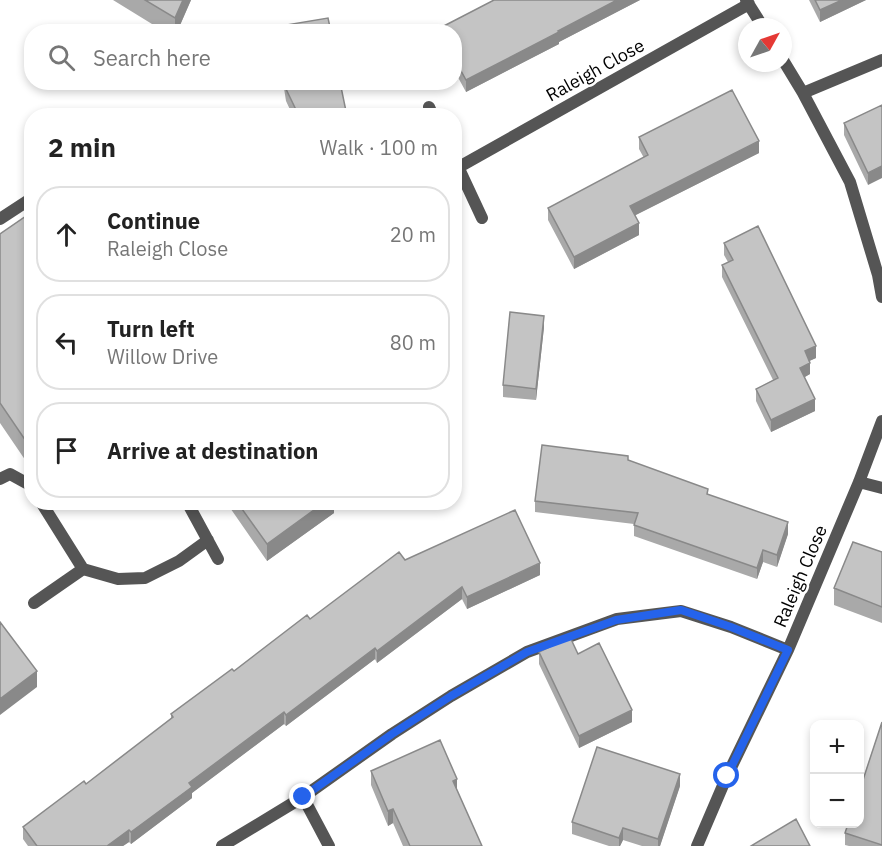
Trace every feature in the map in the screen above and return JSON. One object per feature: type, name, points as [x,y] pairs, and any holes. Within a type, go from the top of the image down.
[{"type":"street","name":"Raleigh Close","points":[[462,159],[748,2],[758,18]]},
{"type":"street","points":[[803,93],[882,60]]},
{"type":"street","points":[[790,72],[850,182],[878,275],[882,297]]},
{"type":"street","name":"Raleigh Close","points":[[462,173],[482,218]]},
{"type":"street","points":[[0,219],[24,203]]},
{"type":"street","name":"Raleigh Close","points":[[697,846],[727,776],[788,650],[859,482],[882,421]]},
{"type":"street","points":[[0,479],[10,474],[24,482]]},
{"type":"street","points":[[859,482],[882,489]]},
{"type":"street","points":[[46,510],[83,569],[118,579],[145,579],[179,561],[208,540]]},
{"type":"street","points":[[191,510],[218,559]]},
{"type":"street","points":[[34,603],[83,569]]},
{"type":"street","points":[[222,846],[303,797],[392,734],[451,696],[527,652],[616,620],[681,610],[788,650]]},
{"type":"street","points":[[303,797],[329,846]]},
{"type":"building","points":[[145,0],[183,0],[175,18]]},
{"type":"building","points":[[494,0],[617,0],[466,80],[462,73],[462,24],[448,24]]},
{"type":"building","points":[[815,0],[842,0],[820,10]]},
{"type":"building","points":[[328,18],[329,24],[292,24]]},
{"type":"building","points":[[286,90],[342,90],[345,108],[295,108]]},
{"type":"building","points":[[732,90],[759,141],[630,206],[639,223],[574,257],[548,208],[648,155],[639,137]]},
{"type":"building","points":[[882,105],[882,166],[868,173],[844,123]]},
{"type":"building","points":[[24,218],[24,438],[0,403],[0,234]]},
{"type":"building","points":[[758,226],[816,346],[805,351],[810,363],[800,368],[815,399],[771,420],[756,389],[778,378],[722,265],[733,260],[724,243]]},
{"type":"building","points":[[510,312],[544,316],[536,389],[503,385]]},
{"type":"building","points":[[542,445],[628,456],[628,460],[708,489],[707,494],[788,522],[777,555],[763,550],[757,568],[634,525],[638,513],[535,501]]},
{"type":"building","points":[[243,510],[314,510],[267,544]]},
{"type":"building","points":[[515,510],[540,563],[467,597],[462,587],[377,651],[375,648],[286,715],[284,712],[189,783],[192,787],[131,832],[129,830],[107,846],[37,846],[23,827],[84,781],[86,784],[173,717],[171,714],[232,669],[234,671],[307,615],[310,619],[399,552],[405,560]]},
{"type":"building","points":[[853,542],[882,552],[882,607],[834,588]]},
{"type":"building","points":[[0,622],[37,671],[0,699]]},
{"type":"building","points":[[570,637],[578,654],[599,643],[632,710],[579,736],[539,652]]},
{"type":"building","points":[[882,722],[882,845],[845,833],[847,828],[864,828],[864,777]]},
{"type":"building","points":[[440,740],[457,779],[453,781],[482,846],[410,846],[393,809],[388,811],[371,771]]},
{"type":"building","points":[[597,747],[680,774],[658,839],[623,828],[619,838],[572,822]]},
{"type":"building","points":[[796,819],[810,846],[751,846]]},
{"type":"route","points":[[303,797],[392,734],[451,696],[527,652],[616,620],[681,610],[788,650],[727,776]]}]
